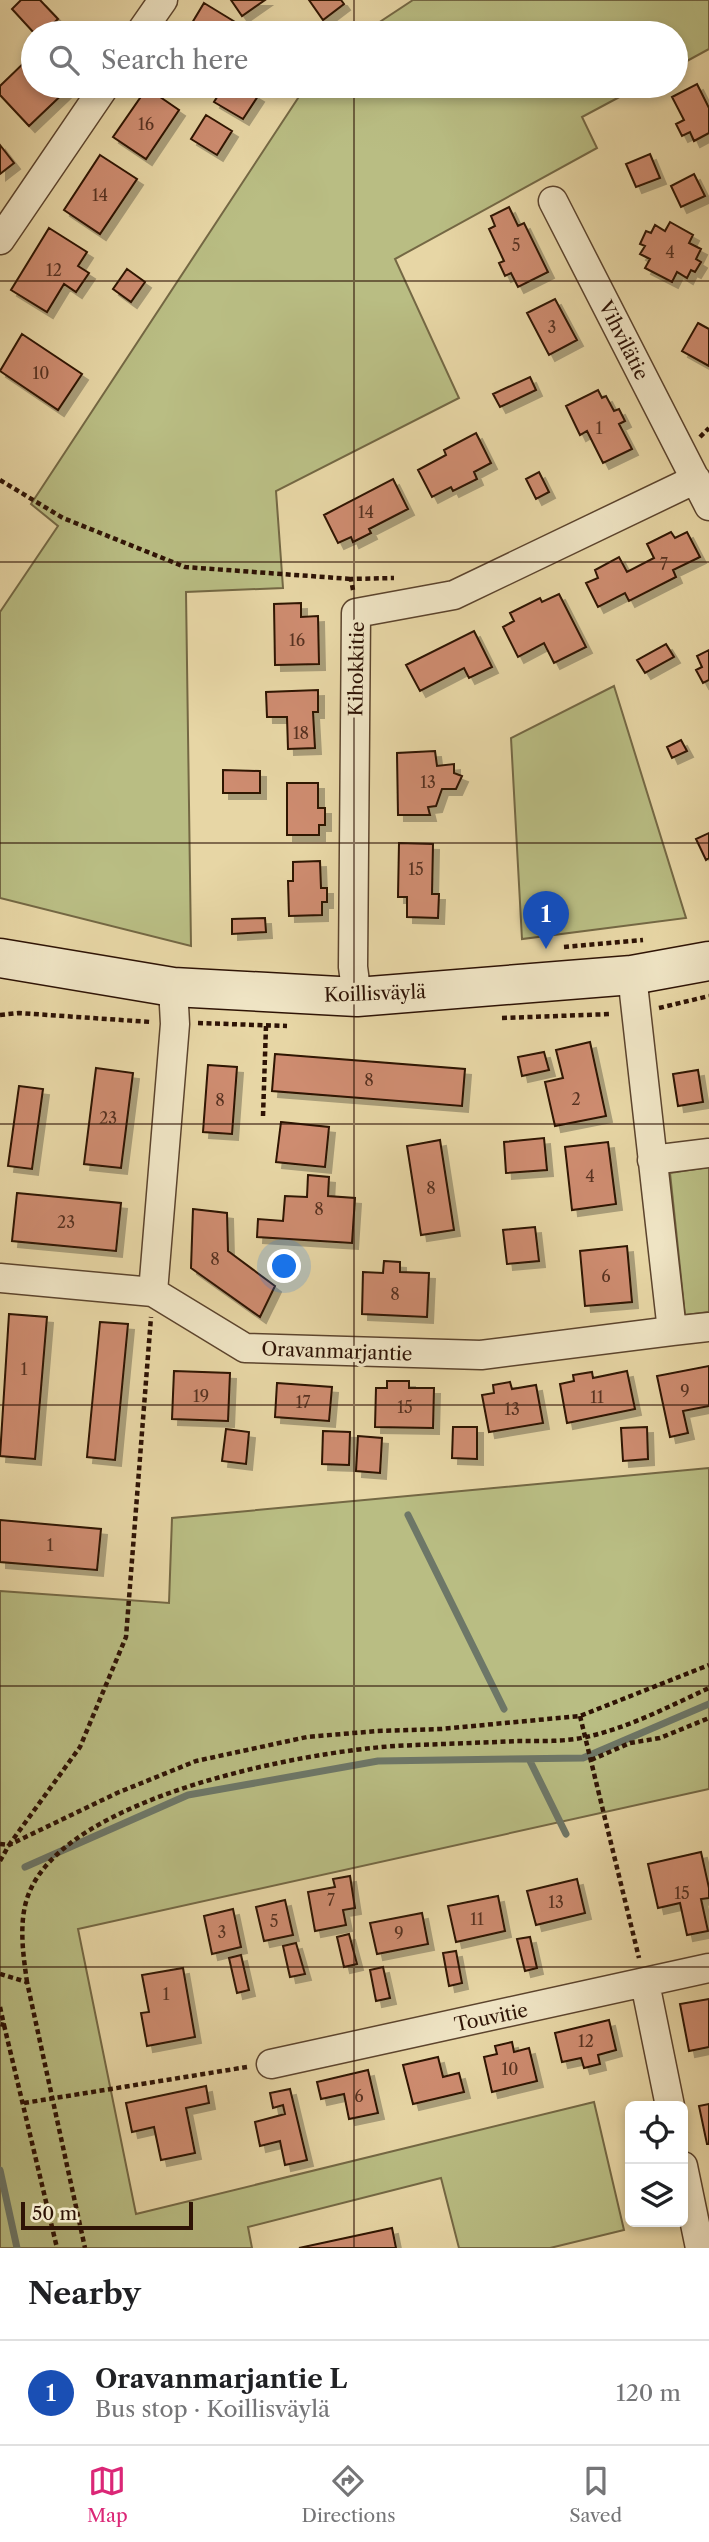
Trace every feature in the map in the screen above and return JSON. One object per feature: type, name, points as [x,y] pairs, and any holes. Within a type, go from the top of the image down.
[{"type":"street","points":[[148,21],[163,0]]},
{"type":"street","points":[[0,240],[97,98]]},
{"type":"street","name":"Vihvilätie","points":[[553,201],[696,478]]},
{"type":"street","points":[[696,478],[709,506]]},
{"type":"street","name":"Kihokkitie","points":[[357,997],[353,967],[356,613],[454,596],[696,478]]},
{"type":"street","name":"Koillisväylä","points":[[0,958],[173,987],[357,997],[632,975],[709,961]]},
{"type":"street","points":[[632,975],[672,1331]]},
{"type":"street","points":[[0,1278],[153,1292],[175,1024],[173,987]]},
{"type":"street","points":[[652,1160],[709,1153]]},
{"type":"street","name":"Oravanmarjantie","points":[[153,1292],[245,1348],[481,1355],[709,1327]]},
{"type":"street","name":"Touvitie","points":[[271,2064],[709,1969]]},
{"type":"street","points":[[645,1983],[669,2101]]},
{"type":"street","points":[[688,2184],[701,2232]]},
{"type":"path","points":[[0,480],[63,519],[185,567],[351,579],[402,578]]},
{"type":"path","points":[[351,579],[356,613]]},
{"type":"path","points":[[263,1116],[267,1026]]},
{"type":"path","points":[[0,1861],[80,1747],[125,1637],[153,1292]]},
{"type":"path","points":[[0,1844],[9,1845],[117,1793],[196,1761],[307,1737],[441,1730],[580,1716],[709,1665]]},
{"type":"path","points":[[85,2248],[51,2099],[27,1982],[22,1943],[29,1893],[51,1861],[74,1840],[132,1809],[196,1782],[251,1767],[393,1746],[585,1737],[647,1716],[709,1688]]},
{"type":"path","points":[[580,1716],[645,1983]]},
{"type":"path","points":[[591,1760],[630,1743],[672,1734],[709,1718]]},
{"type":"path","points":[[0,1974],[27,1982]]},
{"type":"path","points":[[0,2007],[57,2248]]},
{"type":"path","points":[[24,2103],[271,2064]]},
{"type":"green space","points":[[413,0],[709,0],[709,49],[688,60],[688,21],[381,21]]},
{"type":"green space","points":[[298,98],[618,98],[582,117],[597,148],[395,259],[459,398],[276,491],[283,588],[186,592],[191,946],[0,898],[0,612],[58,526],[31,504]]},
{"type":"green space","points":[[614,686],[686,918],[522,939],[511,738]]},
{"type":"green space","points":[[709,1167],[709,1312],[685,1315],[670,1173]]},
{"type":"green space","points":[[709,1468],[709,1789],[78,1929],[136,2214],[594,2102],[624,2230],[550,2248],[459,2248],[441,2178],[248,2227],[252,2248],[0,2248],[0,1591],[169,1603],[172,1518]]},
{"type":"building","points":[[21,0],[40,0],[58,19],[23,21],[12,9]]},
{"type":"building","points":[[231,0],[265,0],[242,16]]},
{"type":"building","points":[[309,0],[341,0],[344,4],[323,20]]},
{"type":"building","points":[[204,3],[234,21],[193,21]]},
{"type":"building","points":[[21,66],[21,98],[58,98],[29,126],[0,95],[0,86]]},
{"type":"building","points":[[697,84],[709,108],[709,133],[694,141],[690,132],[682,136],[676,124],[684,120],[673,98],[688,98],[688,89]]},
{"type":"building","points":[[140,98],[162,98],[179,110],[146,159],[113,137]]},
{"type":"building","points":[[216,98],[257,98],[243,119],[214,102]]},
{"type":"building","points":[[206,115],[232,131],[217,155],[191,139]]},
{"type":"building","points":[[0,145],[14,163],[0,174]]},
{"type":"building","points":[[650,154],[660,178],[636,187],[626,164]]},
{"type":"building","points":[[100,155],[137,179],[100,234],[64,210]]},
{"type":"building","points":[[694,174],[705,196],[681,207],[671,186]]},
{"type":"building","points":[[509,207],[518,226],[524,223],[548,272],[518,287],[511,273],[505,276],[499,263],[504,261],[489,229],[495,226],[491,216]]},
{"type":"building","points":[[670,222],[693,235],[689,243],[701,249],[696,259],[701,262],[695,272],[691,270],[687,278],[677,272],[672,282],[645,268],[650,259],[640,254],[645,246],[640,244],[646,231],[651,233],[655,225],[665,231]]},
{"type":"building","points":[[49,228],[87,252],[78,266],[89,273],[76,292],[64,284],[47,312],[11,290]]},
{"type":"building","points":[[127,269],[145,282],[131,302],[113,289]]},
{"type":"building","points":[[555,299],[577,340],[549,355],[527,313]]},
{"type":"building","points":[[698,323],[709,329],[709,366],[682,351]]},
{"type":"building","points":[[22,334],[82,374],[58,410],[0,371]]},
{"type":"building","points":[[530,377],[536,390],[500,407],[493,394]]},
{"type":"building","points":[[598,390],[602,398],[606,396],[614,411],[619,409],[625,421],[619,424],[632,449],[603,463],[587,431],[580,435],[566,406]]},
{"type":"building","points":[[476,433],[491,463],[474,472],[477,479],[453,491],[451,487],[432,497],[418,470],[446,455],[444,450]]},
{"type":"building","points":[[539,472],[549,492],[536,499],[526,479]]},
{"type":"building","points":[[393,479],[408,509],[369,529],[371,533],[353,542],[351,537],[338,543],[324,515]]},
{"type":"building","points":[[671,532],[675,538],[687,532],[700,557],[673,570],[676,577],[629,601],[625,593],[598,607],[586,583],[598,578],[595,570],[619,557],[627,572],[654,558],[647,544]]},
{"type":"building","points":[[559,594],[586,647],[554,663],[544,643],[518,657],[503,627],[514,621],[510,613],[540,598],[542,602]]},
{"type":"building","points":[[301,603],[301,617],[318,616],[319,664],[275,665],[274,604]]},
{"type":"building","points":[[474,631],[492,667],[469,678],[464,668],[420,691],[406,665]]},
{"type":"building","points":[[666,644],[674,657],[645,673],[637,660]]},
{"type":"building","points":[[709,650],[709,680],[703,683],[696,670],[702,667],[697,656]]},
{"type":"building","points":[[318,690],[318,712],[313,712],[315,748],[288,749],[287,717],[267,717],[266,692]]},
{"type":"building","points":[[681,740],[687,751],[672,758],[667,747]]},
{"type":"building","points":[[435,751],[437,766],[454,764],[454,773],[462,776],[456,789],[442,789],[436,806],[428,807],[430,815],[398,815],[397,753]]},
{"type":"building","points":[[223,770],[260,771],[260,793],[223,793]]},
{"type":"building","points":[[287,783],[318,783],[318,808],[325,808],[325,825],[319,825],[319,835],[287,835]]},
{"type":"building","points":[[709,833],[709,858],[706,860],[696,839]]},
{"type":"building","points":[[399,843],[433,844],[432,894],[439,894],[438,918],[407,917],[407,897],[398,897]]},
{"type":"building","points":[[320,861],[321,888],[327,888],[327,902],[322,902],[322,915],[289,916],[288,881],[293,881],[293,862]]},
{"type":"building","points":[[265,918],[266,932],[232,934],[232,919]]},
{"type":"building","points":[[590,1042],[606,1116],[555,1126],[545,1082],[563,1078],[556,1050]]},
{"type":"building","points":[[544,1052],[549,1070],[522,1076],[518,1057]]},
{"type":"building","points":[[275,1054],[465,1069],[462,1106],[272,1091]]},
{"type":"building","points":[[208,1065],[237,1067],[232,1134],[203,1132]]},
{"type":"building","points":[[96,1068],[133,1073],[121,1168],[84,1164]]},
{"type":"building","points":[[698,1070],[703,1102],[678,1106],[673,1074]]},
{"type":"building","points":[[19,1086],[43,1089],[32,1169],[8,1166]]},
{"type":"building","points":[[281,1122],[329,1127],[325,1167],[276,1162]]},
{"type":"building","points":[[544,1138],[547,1170],[506,1173],[504,1142]]},
{"type":"building","points":[[440,1140],[454,1230],[421,1235],[407,1146]]},
{"type":"building","points":[[608,1142],[616,1204],[572,1210],[565,1147]]},
{"type":"building","points":[[308,1175],[329,1177],[328,1196],[355,1198],[352,1243],[257,1237],[258,1219],[283,1221],[285,1196],[307,1197]]},
{"type":"building","points":[[17,1193],[121,1203],[116,1251],[12,1241]]},
{"type":"building","points":[[193,1209],[227,1213],[228,1251],[275,1286],[260,1317],[191,1268]]},
{"type":"building","points":[[535,1227],[539,1261],[507,1264],[503,1230]]},
{"type":"building","points":[[627,1246],[632,1302],[585,1306],[580,1251]]},
{"type":"building","points":[[384,1261],[400,1262],[400,1272],[429,1273],[427,1317],[362,1314],[363,1272],[383,1273]]},
{"type":"building","points":[[9,1314],[47,1317],[35,1459],[0,1456]]},
{"type":"building","points":[[100,1322],[128,1324],[115,1460],[87,1457]]},
{"type":"building","points":[[709,1366],[709,1406],[683,1411],[688,1433],[670,1437],[657,1376]]},
{"type":"building","points":[[174,1371],[230,1373],[228,1421],[172,1419]]},
{"type":"building","points":[[627,1371],[635,1409],[567,1423],[560,1384],[574,1381],[573,1375],[592,1372],[593,1378]]},
{"type":"building","points":[[387,1381],[409,1381],[409,1388],[434,1388],[433,1428],[375,1427],[376,1388],[387,1388]]},
{"type":"building","points":[[510,1382],[512,1389],[536,1385],[543,1423],[489,1432],[482,1395],[494,1393],[493,1385]]},
{"type":"building","points":[[277,1383],[332,1387],[329,1421],[275,1417]]},
{"type":"building","points":[[453,1427],[477,1427],[477,1459],[452,1458]]},
{"type":"building","points":[[647,1427],[648,1459],[623,1461],[621,1428]]},
{"type":"building","points":[[226,1429],[249,1432],[246,1464],[222,1461]]},
{"type":"building","points":[[323,1431],[350,1432],[349,1465],[322,1464]]},
{"type":"building","points":[[358,1436],[382,1438],[380,1473],[356,1471]]},
{"type":"building","points":[[0,1520],[101,1529],[97,1570],[0,1562]]},
{"type":"building","points":[[701,1852],[709,1888],[709,1898],[701,1899],[708,1931],[687,1935],[680,1903],[658,1908],[648,1864]]},
{"type":"building","points":[[350,1876],[355,1908],[343,1910],[346,1925],[315,1931],[308,1892],[335,1887],[333,1879]]},
{"type":"building","points":[[577,1879],[585,1913],[536,1925],[527,1891]]},
{"type":"building","points":[[498,1896],[505,1931],[456,1942],[448,1906]]},
{"type":"building","points":[[285,1900],[293,1935],[264,1941],[256,1907]]},
{"type":"building","points":[[233,1909],[241,1947],[212,1954],[204,1916]]},
{"type":"building","points":[[422,1913],[428,1944],[377,1954],[370,1923]]},
{"type":"building","points":[[349,1934],[357,1964],[344,1967],[337,1937]]},
{"type":"building","points":[[530,1937],[537,1968],[525,1971],[517,1939]]},
{"type":"building","points":[[296,1943],[305,1974],[290,1977],[283,1946]]},
{"type":"building","points":[[456,1951],[462,1983],[449,1986],[443,1953]]},
{"type":"building","points":[[241,1955],[249,1990],[237,1993],[229,1958]]},
{"type":"building","points":[[383,1967],[390,1998],[376,2001],[370,1970]]},
{"type":"building","points":[[183,1968],[195,2037],[147,2046],[141,2013],[149,2012],[142,1975]]},
{"type":"building","points":[[709,1999],[709,2047],[689,2051],[680,2004]]},
{"type":"building","points":[[609,2020],[616,2050],[598,2055],[600,2064],[584,2068],[581,2058],[562,2062],[555,2033]]},
{"type":"building","points":[[512,2042],[514,2052],[529,2048],[537,2081],[492,2092],[484,2057],[497,2054],[495,2046]]},
{"type":"building","points":[[438,2057],[443,2077],[459,2073],[464,2092],[413,2104],[403,2065]]},
{"type":"building","points":[[368,2070],[378,2113],[349,2119],[344,2094],[321,2099],[317,2082]]},
{"type":"building","points":[[206,2086],[209,2103],[186,2108],[195,2153],[161,2160],[154,2127],[132,2132],[126,2103]]},
{"type":"building","points":[[290,2089],[307,2160],[285,2165],[280,2141],[260,2146],[255,2122],[285,2114],[283,2105],[273,2108],[270,2093]]},
{"type":"building","points":[[709,2104],[709,2144],[707,2144],[699,2106]]},
{"type":"building","points":[[392,2228],[396,2248],[299,2248]]},
{"type":"waterway","points":[[408,1515],[504,1709]]},
{"type":"waterway","points":[[25,1867],[188,1795],[378,1761],[583,1758],[709,1704]]},
{"type":"waterway","points":[[529,1759],[566,1834]]},
{"type":"waterway","points":[[0,2170],[17,2248]]},
{"type":"place","name":"Oravanmarjantie L","points":[[546,949]]}]
